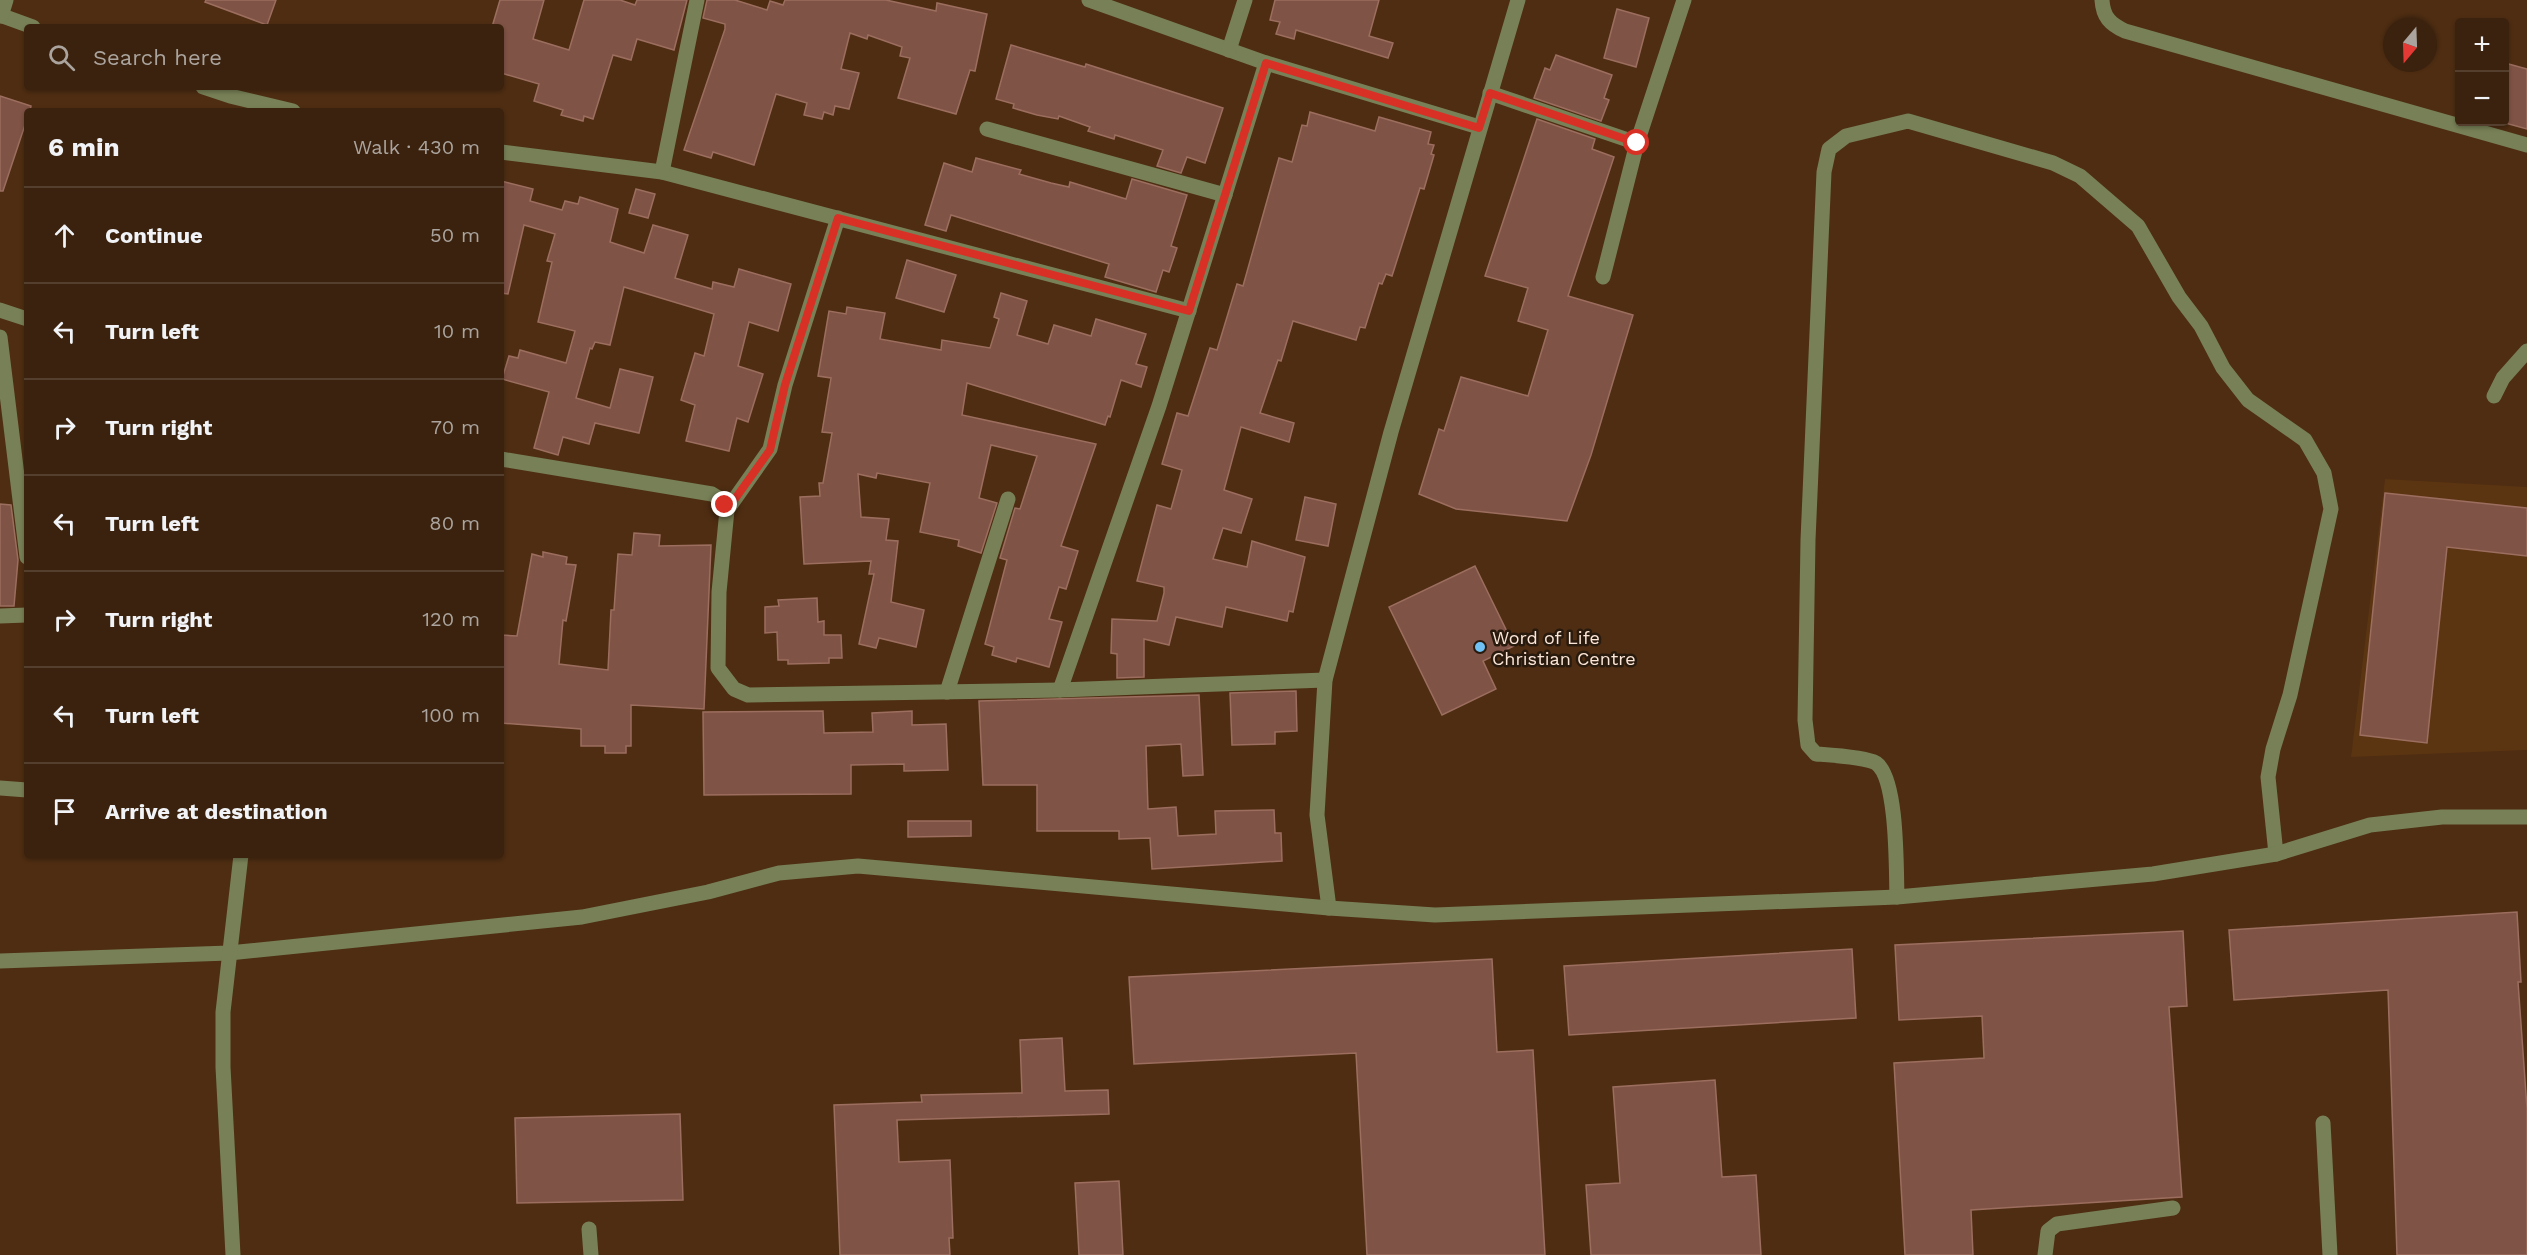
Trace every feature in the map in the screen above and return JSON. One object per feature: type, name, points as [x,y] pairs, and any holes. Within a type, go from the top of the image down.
[{"type":"street","points":[[6,0],[1,15],[25,24]]},
{"type":"street","points":[[662,172],[697,0]]},
{"type":"street","points":[[1089,0],[1266,63],[1479,128]]},
{"type":"street","points":[[1228,50],[1245,0]]},
{"type":"street","points":[[1329,908],[1317,815],[1325,680],[1391,432],[1518,0]]},
{"type":"street","points":[[1602,277],[1637,143],[1684,0]]},
{"type":"street","points":[[2102,0],[2102,13],[2112,25],[2125,31],[2527,145]]},
{"type":"street","points":[[1060,690],[1148,437],[1266,63]]},
{"type":"street","points":[[212,90],[280,108]]},
{"type":"street","points":[[1490,93],[1637,143]]},
{"type":"street","points":[[1897,897],[1892,805],[1886,775],[1875,763],[1842,756],[1816,754],[1808,745],[1805,720],[1808,540],[1824,172],[1829,149],[1846,136],[1908,121],[2053,163],[2080,176],[2098,189],[2138,226],[2179,297],[2201,326],[2223,368],[2248,399],[2305,440],[2325,473],[2331,509],[2290,695],[2273,749],[2268,777],[2276,854]]},
{"type":"street","points":[[987,129],[1225,195]]},
{"type":"street","points":[[504,152],[662,172],[1189,311]]},
{"type":"street","points":[[838,218],[785,385],[770,450],[727,510],[719,591],[718,668],[734,689],[748,695],[947,692],[1325,680]]},
{"type":"street","points":[[0,310],[24,318]]},
{"type":"street","points":[[0,337],[24,533]]},
{"type":"street","points":[[2494,396],[2503,378],[2527,351]]},
{"type":"street","points":[[504,459],[712,494],[720,499],[727,510]]},
{"type":"street","points":[[947,692],[1008,499]]},
{"type":"street","points":[[0,616],[24,615]]},
{"type":"street","points":[[0,789],[24,790]]},
{"type":"street","points":[[0,961],[229,953],[582,917],[708,892],[779,873],[858,866],[1329,908],[1435,915],[1897,897],[2153,874],[2276,854],[2370,825],[2442,817],[2527,817]]},
{"type":"street","points":[[233,1255],[223,1067],[223,1012],[241,858]]},
{"type":"street","points":[[2324,1123],[2330,1255]]},
{"type":"street","points":[[2045,1255],[2048,1231],[2057,1224],[2173,1208]]},
{"type":"street","points":[[589,1229],[591,1255]]},
{"type":"shaded area","points":[[2385,479],[2527,487],[2527,750],[2351,757]]},
{"type":"building","points":[[206,0],[276,0],[267,24],[205,2]]},
{"type":"building","points":[[500,0],[544,0],[533,39],[569,50],[584,0],[620,0],[635,5],[637,0],[687,0],[674,50],[637,39],[631,60],[613,55],[593,119],[584,116],[583,121],[561,115],[563,110],[534,101],[539,84],[504,74],[504,24],[493,24]]},
{"type":"building","points":[[707,0],[735,0],[767,10],[770,1],[783,5],[785,0],[886,0],[936,11],[937,3],[987,14],[975,71],[970,70],[956,114],[898,98],[910,58],[900,56],[902,47],[868,35],[867,39],[850,33],[841,69],[859,73],[849,109],[835,106],[833,115],[824,112],[822,119],[804,115],[807,103],[776,94],[754,165],[713,152],[711,158],[684,150],[725,29],[725,24],[703,18]]},
{"type":"building","points":[[1275,0],[1379,0],[1369,36],[1393,43],[1388,58],[1296,30],[1294,39],[1276,34],[1280,22],[1270,20]]},
{"type":"building","points":[[1617,9],[1649,18],[1636,67],[1604,58]]},
{"type":"building","points":[[1011,45],[1085,67],[1086,64],[1223,108],[1205,163],[1187,157],[1181,173],[1157,166],[1163,150],[1115,135],[1114,139],[1088,131],[1090,127],[1059,116],[1058,119],[1037,115],[1013,108],[1014,104],[996,99]]},
{"type":"building","points":[[1556,55],[1612,75],[1604,98],[1609,100],[1601,121],[1534,98],[1545,68],[1550,70]]},
{"type":"building","points":[[2509,64],[2527,69],[2527,129],[2509,124]]},
{"type":"building","points":[[0,96],[31,106],[31,108],[24,108],[24,128],[3,191],[0,191]]},
{"type":"building","points":[[1310,112],[1375,131],[1379,117],[1431,132],[1428,144],[1434,145],[1431,154],[1434,155],[1424,189],[1420,188],[1392,276],[1386,274],[1382,284],[1379,283],[1365,328],[1360,327],[1356,340],[1293,321],[1281,361],[1278,360],[1260,413],[1294,423],[1289,442],[1241,427],[1224,490],[1252,499],[1241,533],[1223,528],[1213,559],[1247,567],[1252,541],[1305,557],[1293,612],[1289,611],[1287,621],[1226,607],[1222,627],[1176,617],[1169,645],[1144,639],[1144,677],[1117,678],[1117,654],[1111,653],[1112,619],[1157,621],[1164,593],[1164,587],[1137,581],[1157,505],[1171,509],[1182,470],[1162,464],[1177,413],[1188,416],[1210,348],[1217,350],[1237,284],[1243,286],[1279,158],[1292,162],[1302,125],[1307,126]]},
{"type":"building","points":[[1537,119],[1595,139],[1592,149],[1614,157],[1568,296],[1633,315],[1591,455],[1567,521],[1456,509],[1419,494],[1439,429],[1444,431],[1461,377],[1528,396],[1548,330],[1518,321],[1528,288],[1485,276]]},
{"type":"building","points":[[976,158],[1021,170],[1019,174],[1051,183],[1069,187],[1070,182],[1126,199],[1132,179],[1187,195],[1171,246],[1177,248],[1169,272],[1163,270],[1156,292],[1105,277],[1109,264],[951,215],[946,231],[925,225],[944,163],[972,172]]},
{"type":"building","points":[[504,182],[533,189],[530,201],[562,210],[565,201],[578,204],[580,197],[618,209],[610,242],[644,253],[653,225],[688,235],[675,278],[712,289],[713,282],[734,287],[739,269],[791,284],[778,331],[749,322],[738,366],[763,374],[748,422],[737,418],[729,451],[686,441],[695,405],[681,400],[695,353],[704,356],[714,314],[624,287],[610,345],[595,342],[592,349],[590,348],[576,398],[610,408],[620,369],[653,377],[639,433],[595,423],[589,444],[563,437],[558,455],[534,448],[549,392],[504,380],[504,372],[509,356],[518,358],[520,350],[566,363],[575,331],[538,322],[552,262],[547,261],[555,234],[524,225],[508,294],[504,293]]},
{"type":"building","points":[[636,189],[655,194],[648,218],[629,213]]},
{"type":"building","points":[[907,260],[956,275],[944,312],[896,298]]},
{"type":"building","points":[[1001,293],[1027,301],[1017,335],[1048,344],[1054,325],[1091,336],[1096,319],[1146,334],[1136,364],[1147,367],[1141,387],[1121,380],[1110,417],[1108,416],[1105,425],[967,383],[962,415],[1096,444],[1061,546],[1078,551],[1066,589],[1059,587],[1049,619],[1062,622],[1049,667],[1017,658],[1016,662],[992,655],[994,647],[985,644],[1007,560],[1000,558],[1015,508],[1020,509],[1037,456],[991,445],[979,498],[997,503],[981,553],[958,546],[959,540],[920,532],[930,483],[877,473],[876,478],[858,474],[861,517],[889,519],[886,540],[898,541],[891,602],[924,610],[916,647],[879,638],[876,648],[859,644],[874,574],[869,574],[871,561],[804,564],[800,497],[820,496],[819,483],[823,483],[832,433],[822,432],[831,378],[818,376],[829,311],[846,314],[847,307],[885,313],[880,339],[941,350],[942,340],[990,348],[999,319],[994,317]]},
{"type":"building","points":[[2385,493],[2527,508],[2527,556],[2447,547],[2427,743],[2360,735]]},
{"type":"building","points":[[1305,497],[1336,504],[1328,546],[1296,540]]},
{"type":"building","points":[[0,504],[11,505],[18,560],[14,606],[0,606]]},
{"type":"building","points":[[634,533],[660,535],[659,546],[711,545],[704,709],[631,705],[631,746],[626,746],[626,753],[605,753],[605,746],[581,746],[581,729],[504,723],[504,635],[517,636],[532,554],[543,557],[543,552],[567,557],[566,564],[576,565],[566,621],[563,620],[559,664],[608,670],[611,610],[614,610],[618,554],[632,555]]},
{"type":"building","points":[[1475,566],[1514,646],[1483,661],[1496,689],[1442,715],[1389,607]]},
{"type":"building","points":[[817,598],[818,622],[824,621],[824,635],[841,635],[842,658],[829,658],[829,663],[788,664],[788,660],[778,660],[777,632],[765,633],[765,607],[779,606],[778,600]]},
{"type":"building","points":[[1296,691],[1297,731],[1275,732],[1275,744],[1232,745],[1230,693]]},
{"type":"building","points":[[1199,695],[1203,775],[1183,776],[1181,744],[1146,746],[1148,809],[1176,807],[1178,836],[1216,834],[1215,811],[1274,810],[1275,833],[1281,833],[1282,861],[1152,869],[1150,838],[1119,839],[1119,831],[1037,831],[1037,785],[983,785],[979,701]]},
{"type":"building","points":[[823,711],[824,733],[873,732],[872,713],[912,711],[912,725],[946,724],[948,770],[904,771],[904,764],[851,765],[851,794],[704,795],[703,712]]},
{"type":"building","points":[[908,821],[971,821],[971,836],[908,837]]},
{"type":"building","points":[[2517,912],[2521,982],[2518,982],[2527,1108],[2527,1255],[2397,1255],[2388,990],[2234,1000],[2229,930]]},
{"type":"building","points":[[2183,931],[2187,1006],[2169,1007],[2182,1197],[1971,1210],[1973,1255],[1905,1255],[1894,1063],[1984,1058],[1982,1016],[1899,1020],[1895,945]]},
{"type":"building","points":[[1852,949],[1856,1018],[1569,1035],[1564,966]]},
{"type":"building","points":[[1492,959],[1497,1052],[1533,1050],[1545,1255],[1367,1255],[1356,1053],[1134,1064],[1129,977]]},
{"type":"building","points":[[1062,1038],[1065,1091],[1108,1090],[1109,1114],[897,1120],[899,1162],[950,1160],[953,1238],[949,1238],[950,1255],[840,1255],[834,1105],[922,1102],[921,1095],[1022,1093],[1020,1040]]},
{"type":"building","points":[[1715,1080],[1722,1177],[1756,1175],[1761,1255],[1591,1255],[1586,1185],[1620,1183],[1613,1087]]},
{"type":"building","points":[[680,1114],[683,1200],[517,1203],[515,1118]]},
{"type":"building","points":[[1119,1181],[1123,1255],[1079,1255],[1075,1183]]},
{"type":"place","name":"Word of Life Christian Centre","points":[[1480,647]]},
{"type":"route","points":[[725,505],[727,510],[770,450],[785,385],[838,218],[1189,311],[1266,63],[1479,128],[1490,93],[1637,143]]}]
